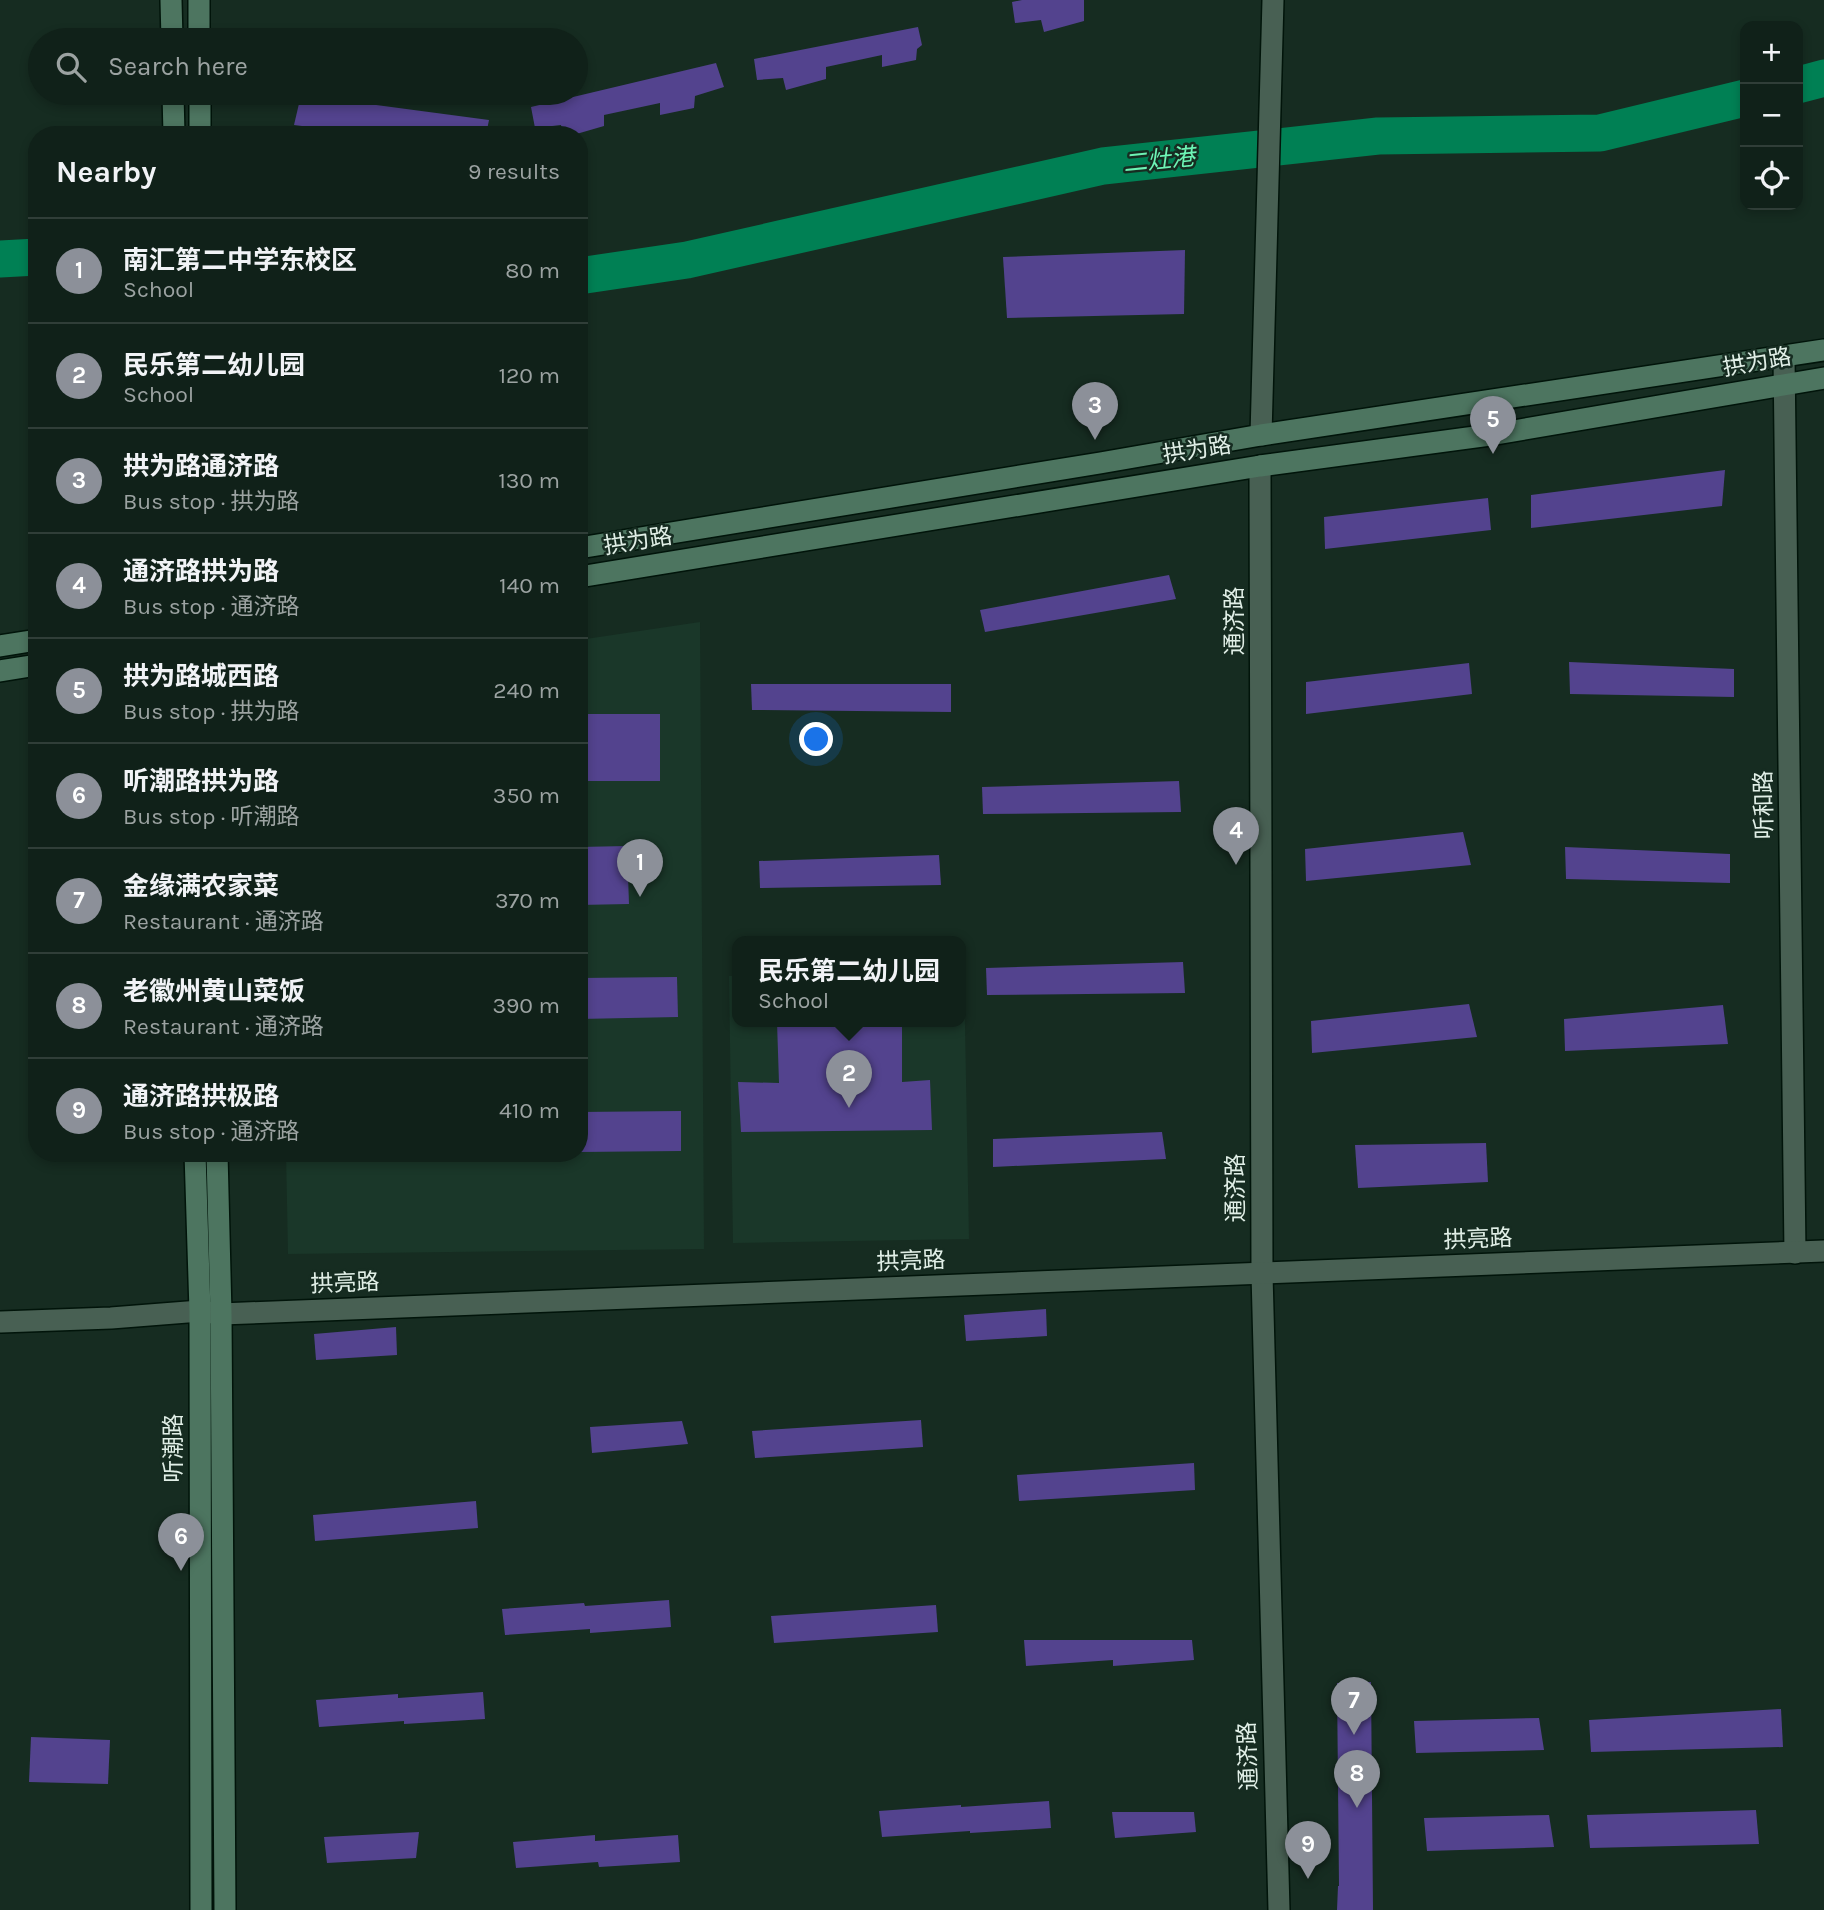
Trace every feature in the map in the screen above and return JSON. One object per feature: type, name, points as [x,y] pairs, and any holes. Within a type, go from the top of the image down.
[{"type":"main road","points":[[171,0],[172,28]]},
{"type":"main road","points":[[199,0],[199,28]]},
{"type":"main road","points":[[173,105],[174,126]]},
{"type":"main road","points":[[200,105],[200,126]]},
{"type":"main road","name":"拱为路","points":[[588,547],[1261,435],[1824,351]]},
{"type":"main road","name":"拱为路","points":[[588,576],[1260,466],[1490,435],[1824,378]]},
{"type":"main road","points":[[0,646],[28,641]]},
{"type":"main road","points":[[0,671],[28,666]]},
{"type":"main road","name":"听潮路","points":[[196,1162],[210,1312],[225,1910]]},
{"type":"main road","name":"听潮路","points":[[201,1910],[210,1312],[217,1162]]},
{"type":"street","points":[[1261,435],[1273,0]]},
{"type":"street","name":"听和路","points":[[1784,357],[1795,1253]]},
{"type":"street","name":"通济路","points":[[1260,466],[1262,1274],[1279,1910]]},
{"type":"street","name":"拱亮路","points":[[1,1322],[1824,1251]]},
{"type":"shaded area","points":[[700,622],[704,1249],[288,1254],[286,1162],[588,1162],[588,639]]},
{"type":"shaded area","points":[[729,976],[732,976],[732,1027],[965,1027],[969,1239],[733,1243]]},
{"type":"building","points":[[1084,0],[1084,21],[1044,32],[1041,20],[1015,23],[1012,2]]},
{"type":"building","points":[[918,27],[922,45],[917,49],[916,60],[882,67],[882,55],[826,67],[826,79],[786,90],[783,78],[757,80],[754,59]]},
{"type":"building","points":[[716,63],[724,87],[695,96],[694,108],[660,115],[660,103],[604,115],[604,126],[588,131],[588,126],[535,126],[531,107],[588,105],[588,93]]},
{"type":"building","points":[[299,105],[376,105],[489,120],[488,126],[294,125]]},
{"type":"building","points":[[1185,250],[1184,314],[1007,318],[1003,257]]},
{"type":"building","points":[[1725,470],[1722,506],[1531,528],[1531,495]]},
{"type":"building","points":[[1488,498],[1491,530],[1325,549],[1324,517]]},
{"type":"building","points":[[1169,575],[1176,599],[985,632],[980,610]]},
{"type":"building","points":[[1569,662],[1734,669],[1734,697],[1570,694]]},
{"type":"building","points":[[1469,663],[1472,694],[1306,714],[1306,682]]},
{"type":"building","points":[[751,684],[951,684],[951,712],[752,710]]},
{"type":"building","points":[[588,714],[660,714],[660,781],[588,781]]},
{"type":"building","points":[[1179,781],[1181,812],[983,814],[982,787]]},
{"type":"building","points":[[1463,832],[1471,865],[1306,881],[1305,849]]},
{"type":"building","points":[[627,846],[629,904],[588,905],[588,847]]},
{"type":"building","points":[[1565,847],[1730,854],[1730,883],[1566,879]]},
{"type":"building","points":[[939,855],[941,885],[760,888],[759,861]]},
{"type":"building","points":[[1183,962],[1185,993],[987,995],[986,968]]},
{"type":"building","points":[[677,977],[678,1017],[588,1019],[588,978]]},
{"type":"building","points":[[1469,1004],[1477,1037],[1312,1053],[1311,1021]]},
{"type":"building","points":[[1723,1005],[1728,1044],[1565,1051],[1564,1019]]},
{"type":"building","points":[[777,1027],[902,1027],[902,1082],[930,1080],[932,1130],[741,1132],[738,1082],[779,1083]]},
{"type":"building","points":[[681,1111],[681,1151],[588,1152],[588,1112]]},
{"type":"building","points":[[1162,1132],[1166,1159],[993,1167],[993,1139]]},
{"type":"building","points":[[1486,1143],[1488,1182],[1358,1188],[1355,1145]]},
{"type":"building","points":[[1046,1309],[1047,1336],[966,1341],[964,1315]]},
{"type":"building","points":[[396,1327],[397,1355],[316,1360],[314,1334]]},
{"type":"building","points":[[921,1420],[923,1447],[755,1458],[752,1431]]},
{"type":"building","points":[[682,1421],[688,1444],[592,1453],[590,1427]]},
{"type":"building","points":[[1194,1463],[1195,1490],[1019,1501],[1017,1475]]},
{"type":"building","points":[[476,1501],[478,1528],[315,1541],[313,1515]]},
{"type":"building","points":[[669,1600],[671,1627],[505,1635],[502,1609]]},
{"type":"building","points":[[936,1605],[938,1632],[774,1643],[771,1616]]},
{"type":"building","points":[[1024,1640],[1192,1640],[1194,1660],[1113,1666],[1113,1660],[1026,1666]]},
{"type":"building","points":[[1371,1682],[1373,1910],[1337,1910],[1337,1683]]},
{"type":"building","points":[[483,1692],[485,1719],[319,1727],[316,1700]]},
{"type":"building","points":[[1781,1709],[1783,1747],[1591,1752],[1589,1720]]},
{"type":"building","points":[[1539,1718],[1544,1750],[1416,1753],[1414,1721]]},
{"type":"building","points":[[31,1737],[110,1740],[108,1784],[29,1782]]},
{"type":"building","points":[[1049,1801],[1051,1828],[882,1837],[879,1811]]},
{"type":"building","points":[[1756,1810],[1759,1844],[1590,1848],[1587,1815]]},
{"type":"building","points":[[1112,1812],[1194,1812],[1196,1832],[1115,1838]]},
{"type":"building","points":[[1549,1815],[1554,1847],[1427,1851],[1424,1818]]},
{"type":"building","points":[[419,1832],[416,1858],[327,1863],[324,1837]]},
{"type":"building","points":[[595,1835],[595,1841],[678,1835],[680,1862],[599,1867],[598,1862],[516,1868],[513,1842]]},
{"type":"waterway","name":"二灶港","points":[[1802,84],[1824,78]]},
{"type":"waterway","name":"二灶港","points":[[588,275],[687,260],[1103,166],[1378,136],[1600,133],[1740,99]]},
{"type":"waterway","name":"二灶港","points":[[0,259],[28,257]]},
{"type":"place","name":"拱为路通济路","points":[[1095,440]]},
{"type":"place","name":"拱为路城西路","points":[[1493,454]]},
{"type":"place","name":"通济路拱为路","points":[[1236,865]]},
{"type":"place","name":"南汇第二中学东校区","points":[[640,897]]},
{"type":"place","name":"民乐第二幼儿园","points":[[849,1108]]},
{"type":"place","name":"听潮路拱为路","points":[[181,1571]]},
{"type":"place","name":"金缘满农家菜","points":[[1354,1735]]},
{"type":"place","name":"老徽州黄山菜饭","points":[[1357,1808]]},
{"type":"place","name":"通济路拱极路","points":[[1308,1879]]}]
